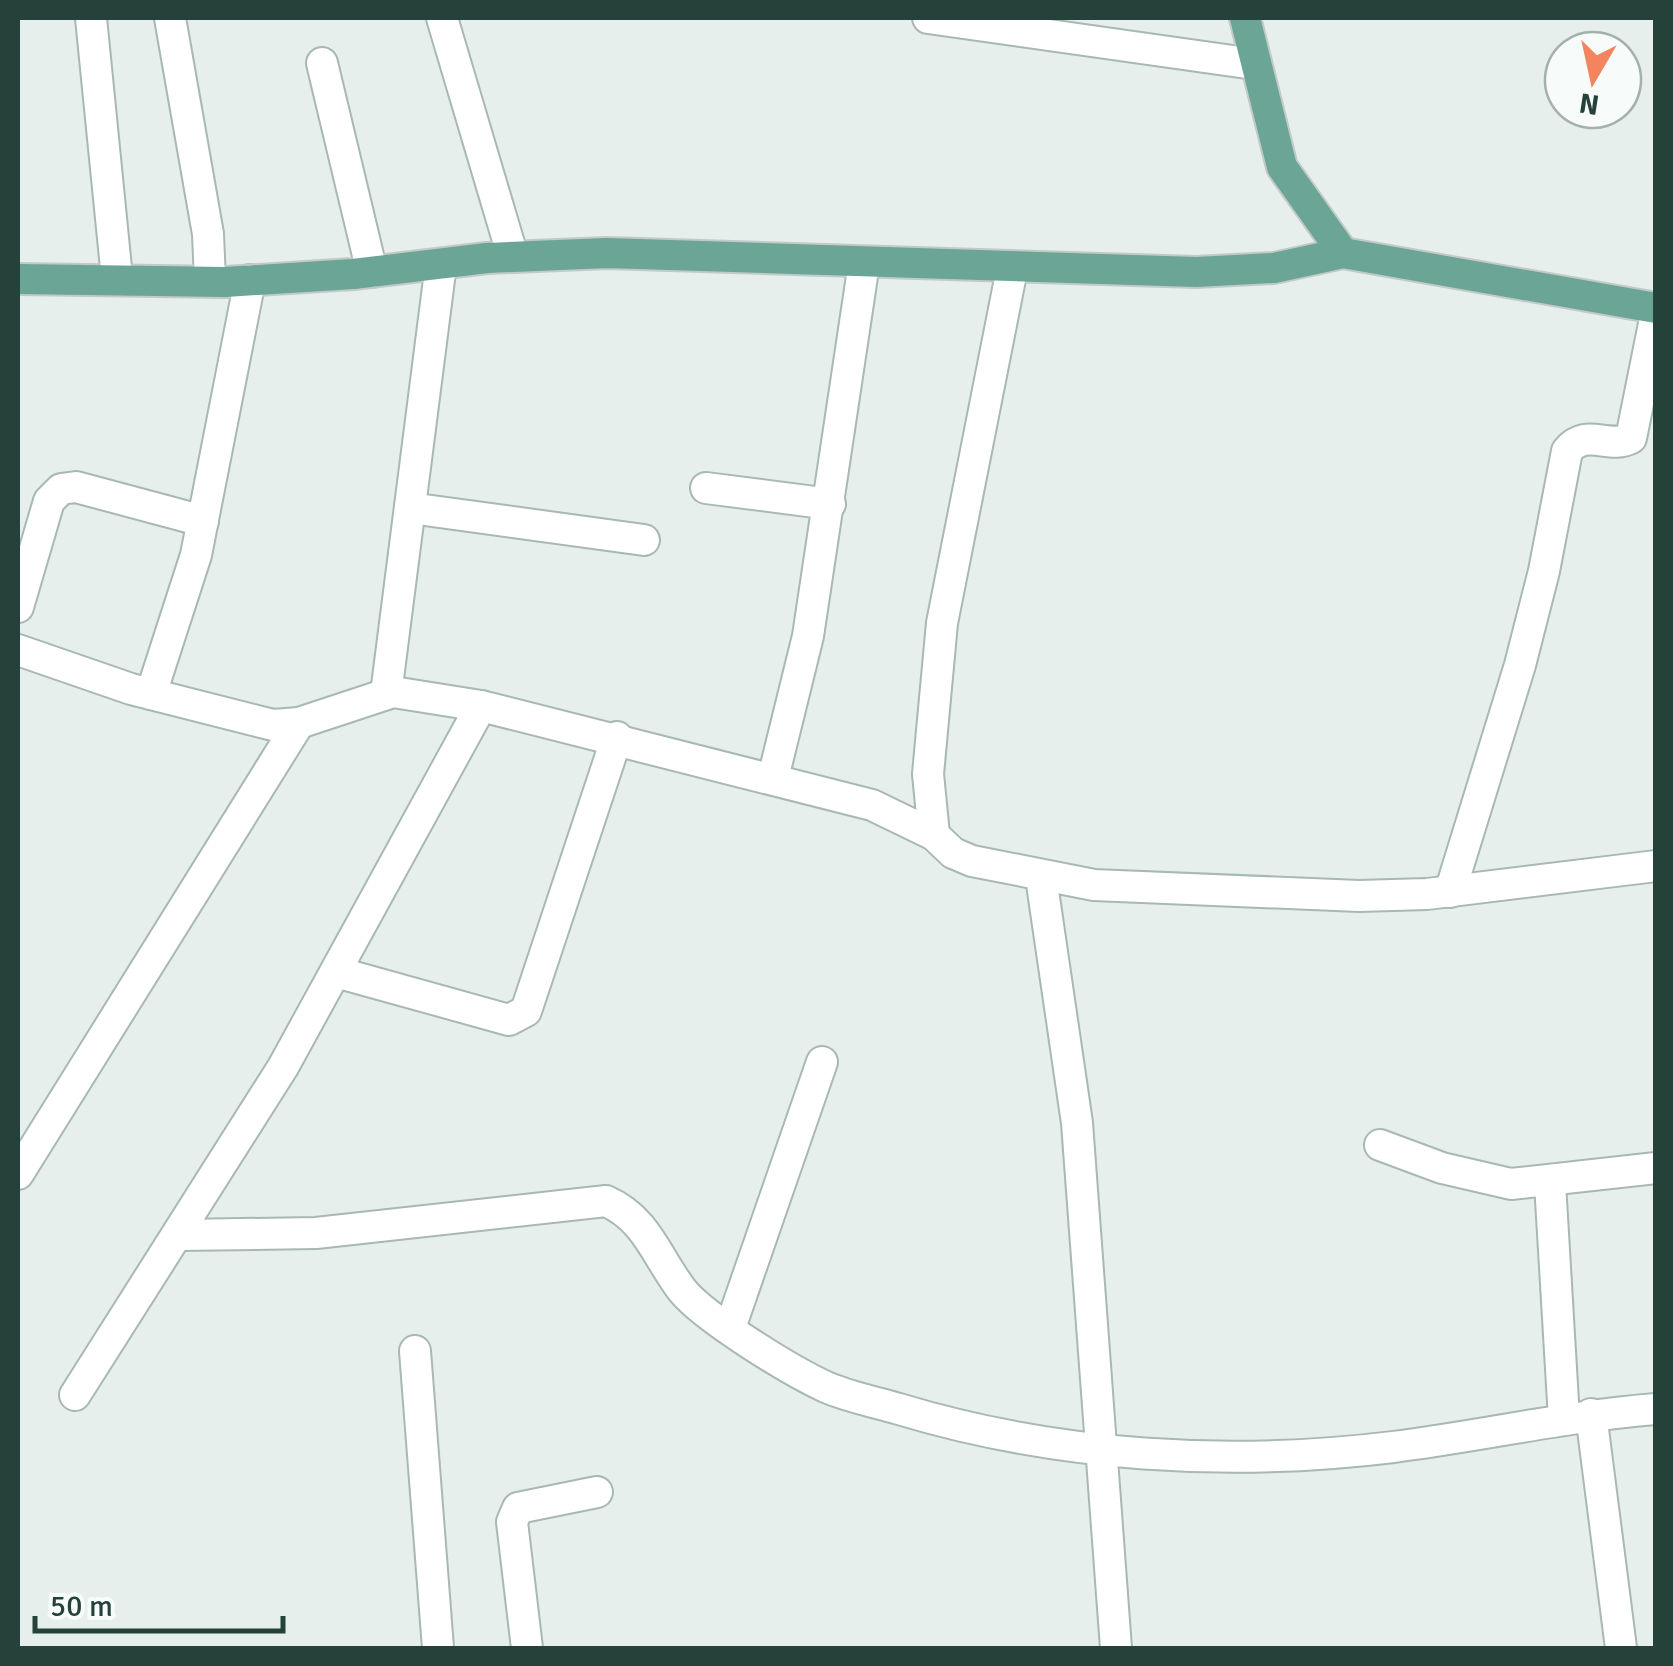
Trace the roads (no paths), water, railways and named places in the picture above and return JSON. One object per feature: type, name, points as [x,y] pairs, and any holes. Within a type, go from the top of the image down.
[{"type":"main road","points":[[1245,18],[1282,166],[1343,254]]},
{"type":"main road","points":[[18,279],[210,282],[372,272],[512,257],[707,254],[1012,269],[1196,272],[1274,268],[1343,254],[1656,311]]},
{"type":"street","points":[[91,18],[117,278]]},
{"type":"street","points":[[170,18],[208,234],[210,282]]},
{"type":"street","points":[[442,18],[512,257]]},
{"type":"street","points":[[928,18],[1254,64]]},
{"type":"street","points":[[322,63],[372,272]]},
{"type":"street","points":[[772,778],[808,636],[864,263]]},
{"type":"street","points":[[386,694],[441,264]]},
{"type":"street","points":[[934,835],[928,774],[942,623],[1012,269]]},
{"type":"street","points":[[151,694],[203,521],[250,280]]},
{"type":"street","points":[[1450,892],[1520,665],[1544,571],[1566,451],[1574,442],[1588,438],[1624,442],[1631,438],[1656,311]]},
{"type":"street","points":[[18,607],[49,501],[60,489],[76,487],[203,521]]},
{"type":"street","points":[[706,488],[830,504]]},
{"type":"street","points":[[410,508],[644,540]]},
{"type":"street","points":[[18,650],[151,694],[272,725],[299,722],[386,694],[480,706],[618,737],[872,805],[934,835],[953,854],[972,862],[1094,885],[1359,896],[1450,892],[1656,866]]},
{"type":"street","points":[[75,1394],[180,1236],[336,972],[480,706]]},
{"type":"street","points":[[18,1174],[299,722]]},
{"type":"street","points":[[336,972],[510,1020],[519,1018],[526,1011],[618,737]]},
{"type":"street","points":[[1041,877],[1077,1123],[1116,1648]]},
{"type":"street","points":[[730,1328],[822,1062]]},
{"type":"street","points":[[1380,1145],[1481,1179],[1550,1183],[1656,1168]]},
{"type":"street","points":[[1550,1183],[1577,1416],[1621,1648]]},
{"type":"street","points":[[180,1236],[316,1233],[606,1200],[626,1209],[643,1227],[684,1292],[730,1328],[827,1388],[962,1428],[1104,1450],[1250,1460],[1394,1447],[1577,1416],[1656,1409]]},
{"type":"street","points":[[415,1351],[438,1648]]},
{"type":"street","points":[[527,1648],[512,1522],[518,1508],[597,1492]]}]
